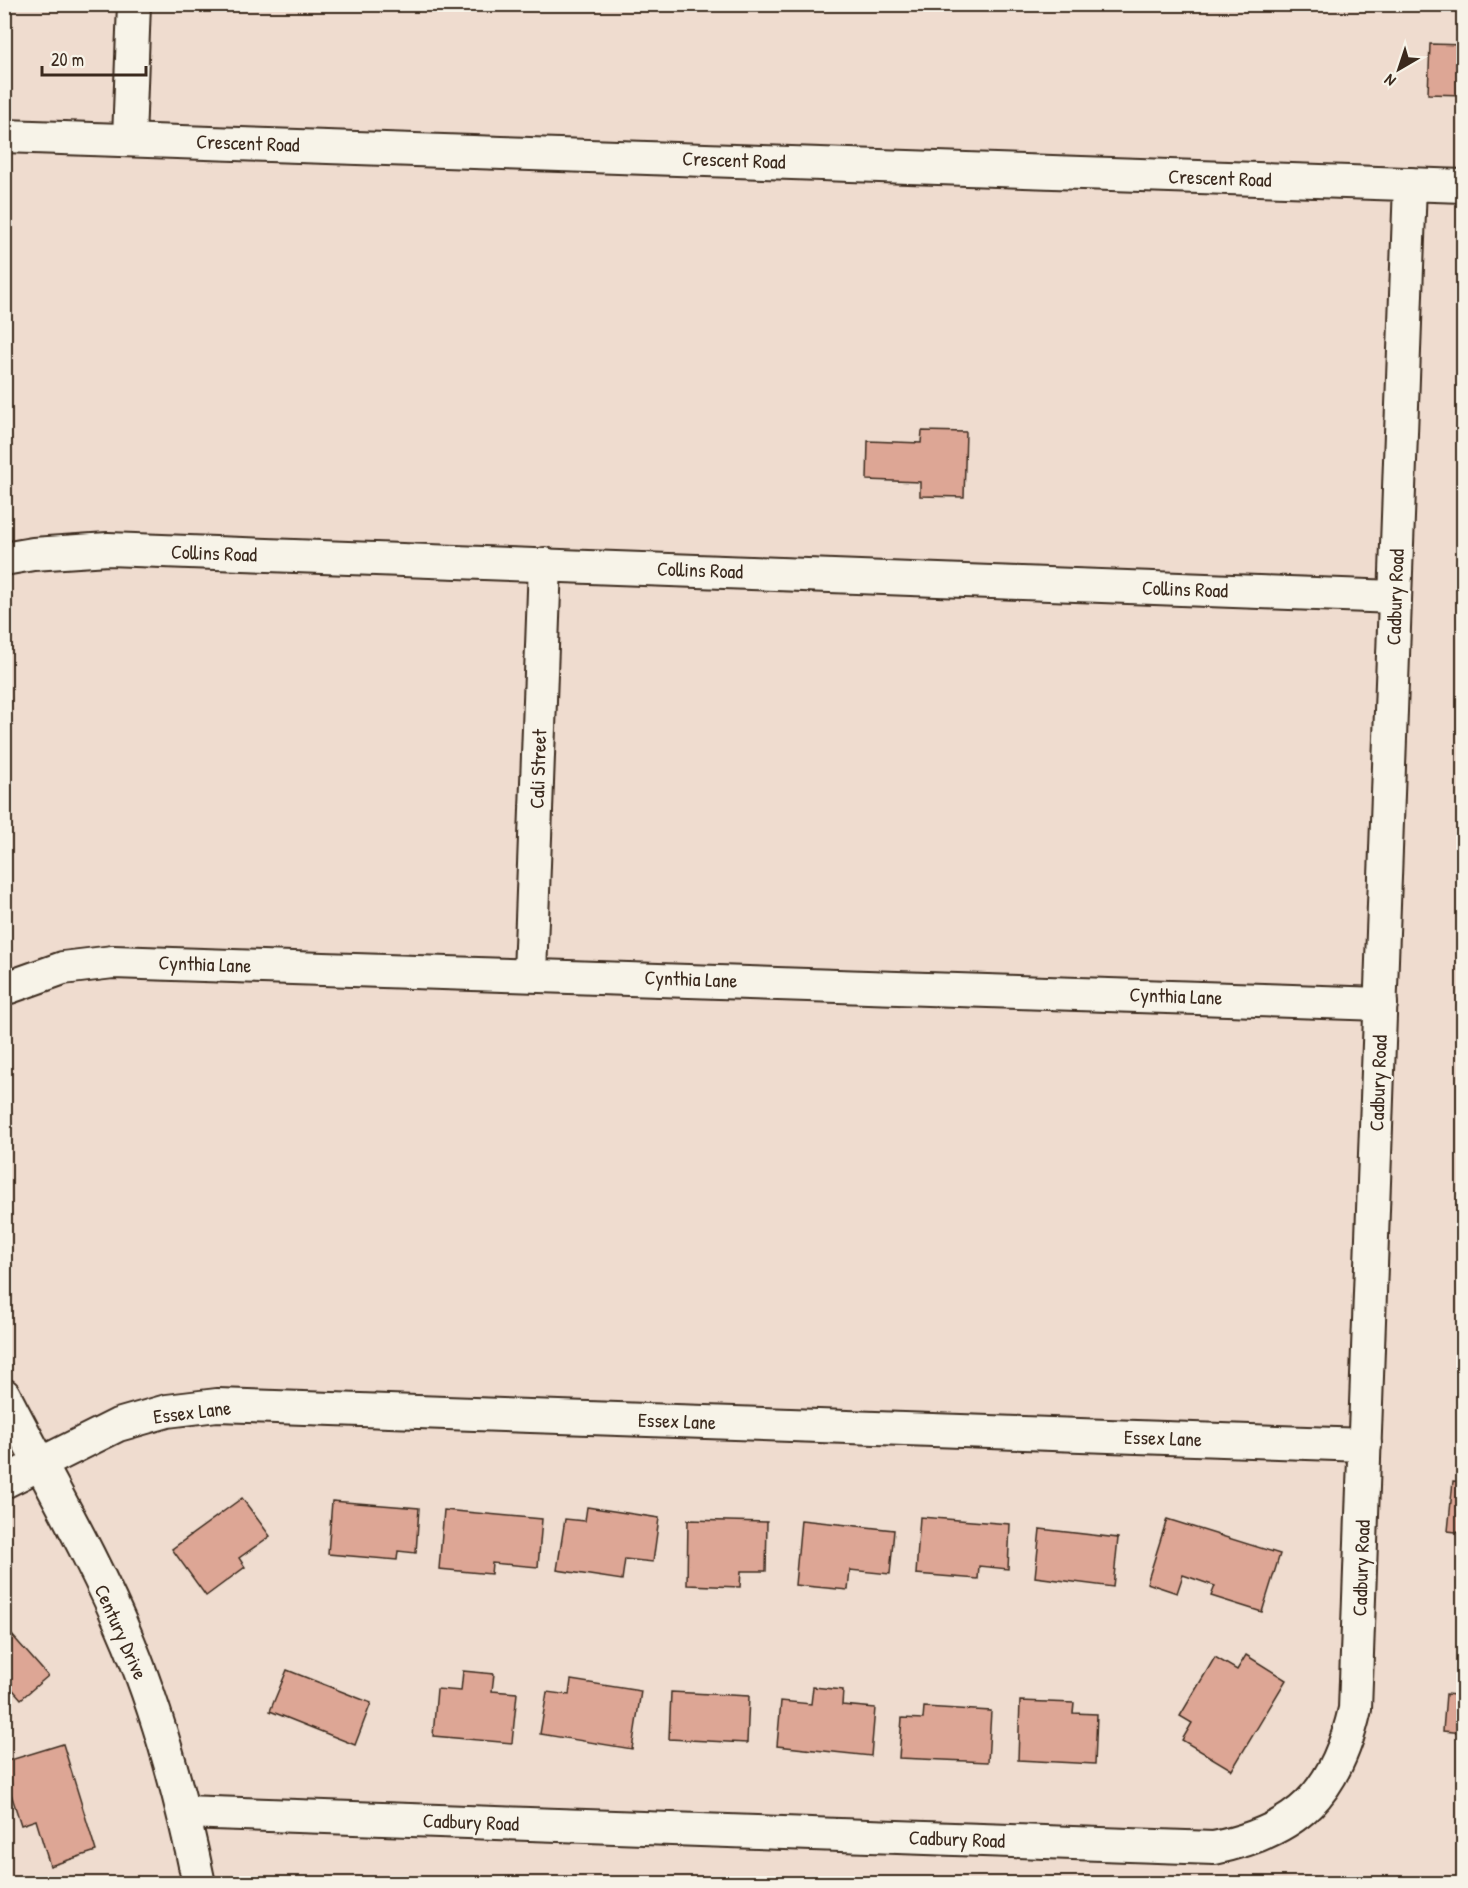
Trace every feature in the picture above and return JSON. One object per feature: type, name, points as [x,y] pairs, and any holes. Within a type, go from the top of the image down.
[{"type":"street","points":[[129,139],[134,4]]},
{"type":"street","name":"Crescent Road","points":[[4,136],[1464,186]]},
{"type":"street","name":"Cadbury Road","points":[[184,1812],[1214,1848],[1245,1842],[1279,1827],[1309,1804],[1333,1774],[1347,1746],[1355,1709],[1410,184]]},
{"type":"street","name":"Collins Road","points":[[4,559],[33,554],[108,549],[1395,597]]},
{"type":"street","name":"Cali Street","points":[[531,974],[545,564]]},
{"type":"street","name":"Cynthia Lane","points":[[4,989],[63,968],[113,962],[531,974],[1381,1004]]},
{"type":"street","name":"Century Drive","points":[[4,1395],[129,1642],[160,1725],[184,1812],[199,1884]]},
{"type":"street","name":"Essex Lane","points":[[4,1482],[118,1425],[167,1411],[217,1405],[1365,1445]]},
{"type":"building","points":[[1430,44],[1464,45],[1464,95],[1428,94]]},
{"type":"building","points":[[922,431],[966,432],[964,497],[920,496],[920,482],[867,480],[868,441],[921,443]]},
{"type":"building","points":[[1464,1215],[1464,1253],[1458,1252]]},
{"type":"building","points":[[1453,1481],[1464,1482],[1464,1533],[1448,1531]]},
{"type":"building","points":[[242,1498],[270,1536],[239,1558],[245,1567],[206,1596],[172,1549]]},
{"type":"building","points":[[332,1501],[419,1508],[416,1553],[398,1551],[397,1560],[328,1554]]},
{"type":"building","points":[[587,1507],[659,1518],[653,1562],[625,1559],[622,1580],[557,1570],[565,1519],[585,1521]]},
{"type":"building","points":[[444,1510],[542,1519],[538,1567],[492,1563],[491,1574],[439,1569]]},
{"type":"building","points":[[920,1517],[1010,1524],[1008,1569],[979,1566],[978,1579],[916,1574]]},
{"type":"building","points":[[1167,1519],[1280,1554],[1262,1612],[1211,1596],[1215,1586],[1183,1575],[1177,1593],[1147,1583]]},
{"type":"building","points":[[688,1520],[767,1522],[766,1571],[741,1571],[740,1587],[687,1585]]},
{"type":"building","points":[[801,1520],[894,1530],[890,1574],[850,1570],[848,1590],[795,1585]]},
{"type":"building","points":[[1040,1529],[1118,1538],[1113,1587],[1035,1577]]},
{"type":"building","points":[[4,1626],[48,1676],[21,1699],[8,1684],[4,1687]]},
{"type":"building","points":[[1246,1655],[1286,1680],[1232,1770],[1182,1740],[1192,1723],[1180,1716],[1215,1657],[1237,1670]]},
{"type":"building","points":[[287,1670],[371,1703],[355,1745],[270,1711]]},
{"type":"building","points":[[463,1671],[494,1674],[492,1691],[517,1693],[512,1743],[433,1736],[437,1689],[461,1691]]},
{"type":"building","points":[[571,1680],[641,1691],[632,1749],[540,1734],[547,1692],[569,1695]]},
{"type":"building","points":[[813,1687],[843,1690],[842,1705],[875,1708],[871,1756],[777,1746],[781,1701],[811,1704]]},
{"type":"building","points":[[671,1692],[749,1696],[747,1743],[669,1739]]},
{"type":"building","points":[[1446,1694],[1464,1696],[1464,1733],[1443,1731]]},
{"type":"building","points":[[1020,1701],[1074,1703],[1073,1713],[1097,1714],[1095,1764],[1018,1760]]},
{"type":"building","points":[[924,1707],[991,1711],[988,1762],[899,1758],[902,1718],[923,1719]]},
{"type":"building","points":[[63,1744],[96,1851],[50,1866],[36,1820],[21,1825],[4,1772],[4,1762]]}]
